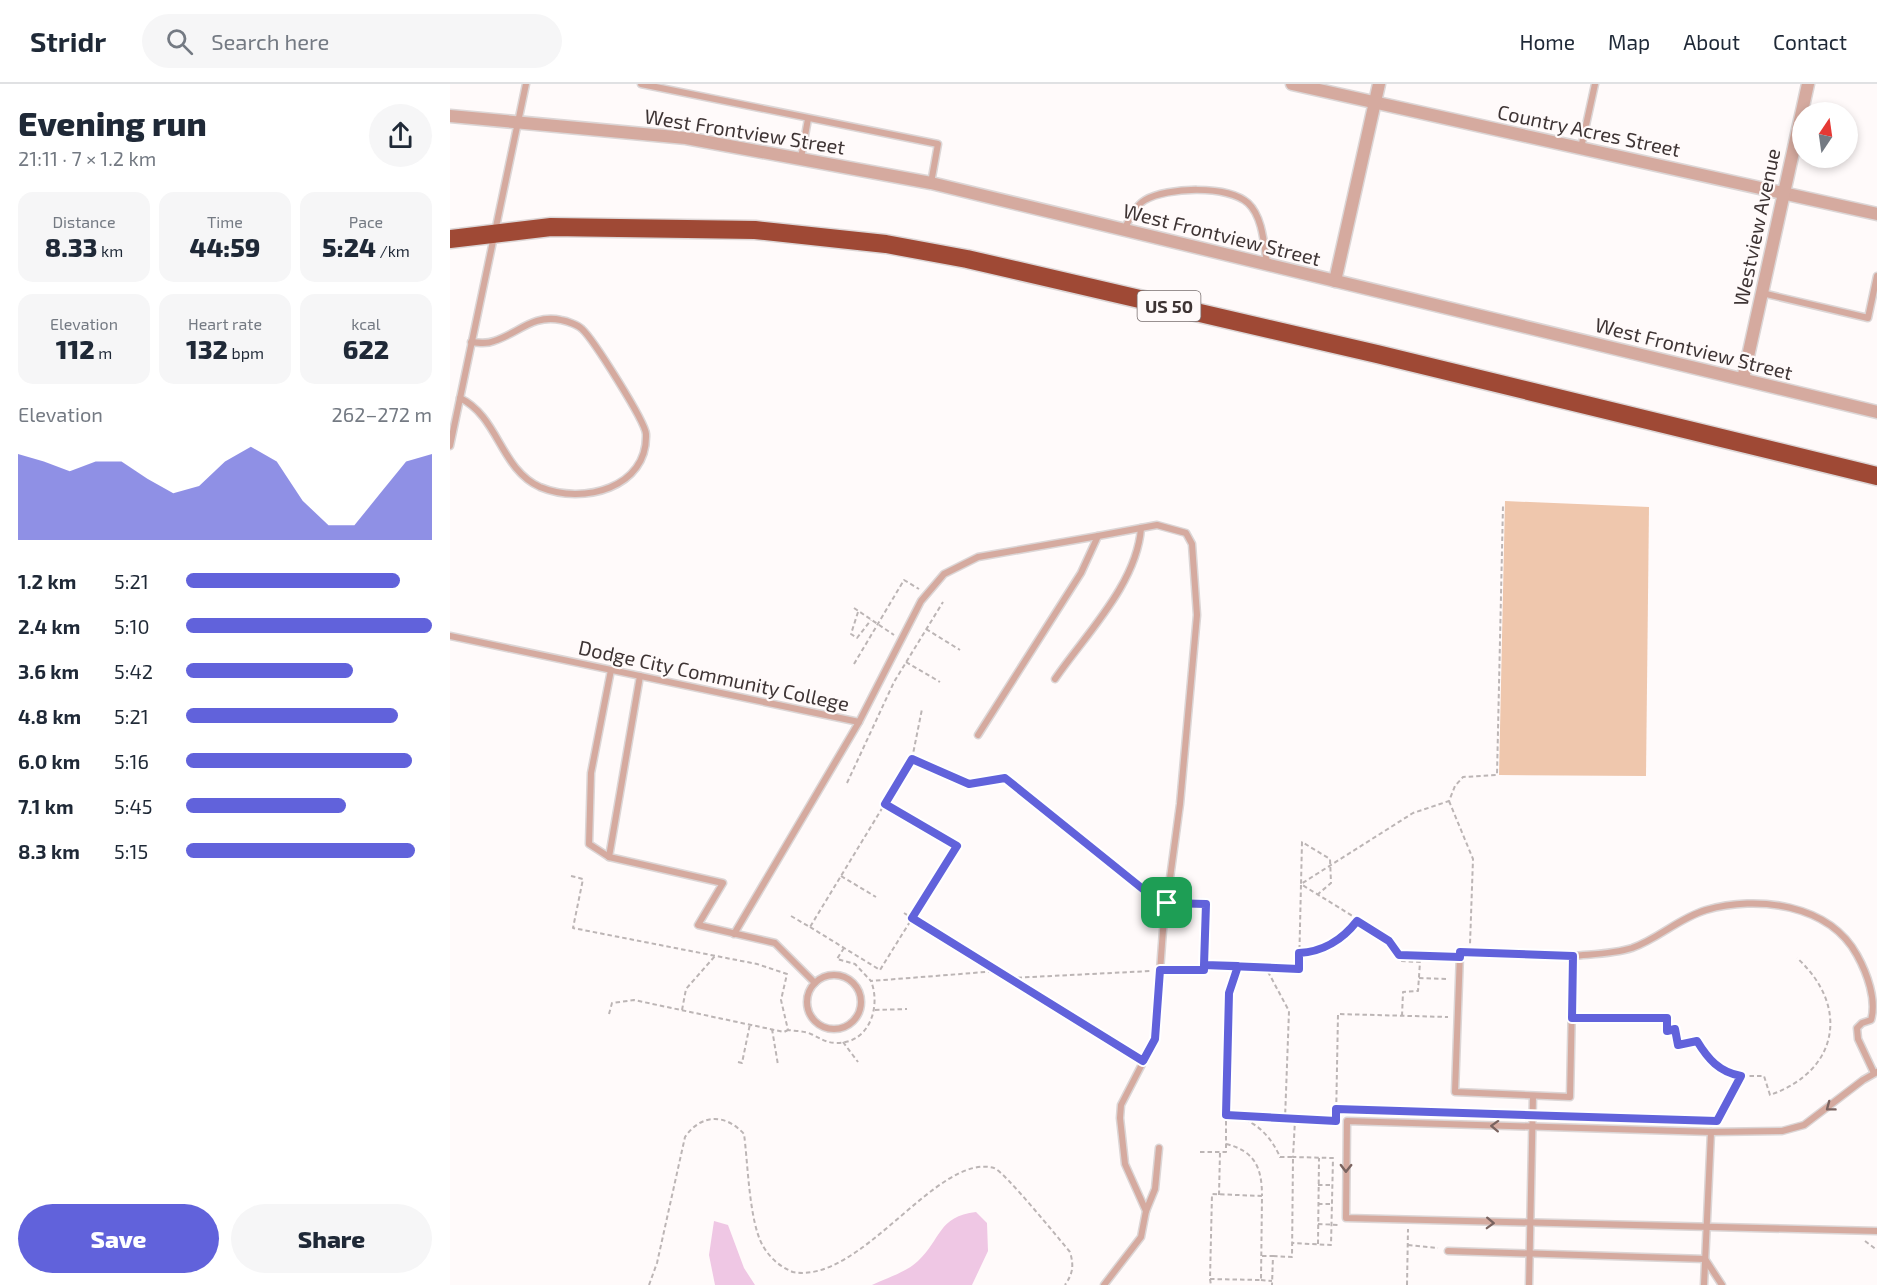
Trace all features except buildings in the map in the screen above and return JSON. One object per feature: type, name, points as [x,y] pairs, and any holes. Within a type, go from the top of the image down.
[{"type":"highway","name":"US 50","points":[[450,239],[551,227],[755,230],[886,244],[978,262],[1377,354],[1877,476]]},
{"type":"street","name":"Country Acres Street","points":[[1292,84],[1877,214]]},
{"type":"street","points":[[1335,281],[1379,84]]},
{"type":"street","name":"Westview Avenue","points":[[1743,379],[1808,84]]},
{"type":"street","name":"West Frontview Street","points":[[450,116],[686,138],[931,183],[1877,412]]},
{"type":"lane","points":[[450,446],[526,84]]},
{"type":"lane","points":[[641,84],[938,144],[931,183]]},
{"type":"lane","points":[[1581,148],[1595,84]]},
{"type":"lane","points":[[801,158],[808,118]]},
{"type":"lane","points":[[1124,231],[1132,214],[1144,200],[1175,189],[1229,195],[1248,203],[1260,225],[1268,265]]},
{"type":"lane","points":[[1762,293],[1868,318],[1877,276]]},
{"type":"lane","points":[[460,398],[473,405],[493,427],[512,465],[540,487],[578,494],[606,491],[633,474],[644,457],[646,432],[635,408],[582,329],[564,320],[544,318],[528,323],[495,341],[471,342]]},
{"type":"lane","name":"Dodge City Community College","points":[[450,636],[859,722],[900,640],[927,594],[944,574],[978,557],[1157,525],[1186,533],[1192,544],[1197,615],[1180,804],[1160,970],[1155,1039],[1121,1105],[1120,1135],[1125,1164],[1146,1211]]},
{"type":"lane","points":[[1055,679],[1094,626],[1134,563],[1141,528]]},
{"type":"lane","points":[[978,735],[1081,573],[1098,536]]},
{"type":"lane","points":[[610,670],[591,773],[589,844],[609,857],[723,883],[698,925],[775,943],[815,983]]},
{"type":"lane","points":[[609,857],[640,676]]},
{"type":"lane","points":[[734,934],[859,722]]},
{"type":"lane","points":[[1573,956],[1570,1097],[1455,1092],[1460,952],[1573,956],[1634,947],[1705,910],[1754,904],[1777,905],[1799,910],[1839,933],[1853,948],[1872,990],[1875,1011],[1871,1020],[1862,1023],[1857,1028],[1858,1039],[1876,1073],[1804,1125],[1782,1131],[1711,1132],[1347,1121],[1346,1218],[1877,1232]]},
{"type":"lane","points":[[831,976],[848,980],[854,986],[859,993],[860,1010],[850,1024],[834,1029],[817,1024],[811,1017],[807,1000],[815,983],[831,976]]},
{"type":"lane","points":[[1529,1285],[1533,1096]]},
{"type":"lane","points":[[1704,1285],[1711,1132]]},
{"type":"lane","points":[[1104,1285],[1141,1237],[1146,1211],[1155,1189],[1159,1148]]},
{"type":"lane","points":[[1448,1251],[1705,1259]]},
{"type":"lane","points":[[1705,1259],[1722,1285]]},
{"type":"path","points":[[1470,953],[1473,859],[1449,801],[1455,786],[1463,777],[1497,775],[1503,505]]},
{"type":"path","points":[[854,664],[904,580],[927,594]]},
{"type":"path","points":[[846,783],[882,705],[943,602]]},
{"type":"path","points":[[854,608],[900,640]]},
{"type":"path","points":[[858,612],[851,634],[857,638],[871,620]]},
{"type":"path","points":[[926,629],[960,650]]},
{"type":"path","points":[[906,662],[940,682]]},
{"type":"path","points":[[810,927],[912,759],[922,709]]},
{"type":"path","points":[[912,759],[969,784],[1005,778],[1159,902],[1206,904],[1204,970],[1160,970],[1010,978]]},
{"type":"path","points":[[1301,884],[1413,813],[1449,801]]},
{"type":"path","points":[[880,980],[880,970],[957,846],[885,804]]},
{"type":"path","points":[[1204,965],[1299,969],[1302,842],[1327,855],[1332,865],[1331,883],[1317,895]]},
{"type":"path","points":[[571,876],[583,879],[573,928],[757,964],[787,974],[781,1000],[788,1030]]},
{"type":"path","points":[[841,876],[876,897]]},
{"type":"path","points":[[1301,884],[1389,941],[1399,955],[1399,961],[1420,962],[1418,991],[1403,992],[1402,1016]]},
{"type":"path","points":[[904,913],[1143,1061]]},
{"type":"path","points":[[791,916],[880,970]]},
{"type":"path","points":[[1299,953],[1310,953],[1330,944],[1347,933],[1357,921]]},
{"type":"path","points":[[609,1014],[612,1003],[634,1000],[771,1029],[811,1034],[827,1042],[843,1042],[863,1032],[875,1010],[875,992],[871,981],[853,963],[837,959],[844,948]]},
{"type":"path","points":[[1399,955],[1460,957]]},
{"type":"path","points":[[682,1010],[686,989],[715,956]]},
{"type":"path","points":[[853,963],[857,956]]},
{"type":"path","points":[[1572,1018],[1667,1018],[1667,1031],[1675,1029],[1678,1045],[1697,1041],[1706,1057],[1715,1065],[1741,1076],[1764,1076],[1770,1095],[1801,1081],[1823,1054],[1830,1023],[1829,1006],[1824,990],[1812,972],[1797,958]]},
{"type":"path","points":[[1200,1152],[1226,1152],[1229,993],[1238,966]]},
{"type":"path","points":[[1266,968],[1289,1011],[1285,1119]]},
{"type":"path","points":[[871,981],[998,971]]},
{"type":"path","points":[[1419,978],[1459,979]]},
{"type":"path","points":[[875,1010],[907,1009]]},
{"type":"path","points":[[1226,1115],[1336,1121],[1338,1014],[1458,1018]]},
{"type":"path","points":[[738,1062],[742,1063],[750,1024]]},
{"type":"path","points":[[771,1029],[778,1065]]},
{"type":"path","points":[[843,1042],[858,1062]]},
{"type":"path","points":[[1705,1121],[1717,1121],[1741,1076]]},
{"type":"path","points":[[1336,1109],[1613,1118]]},
{"type":"path","points":[[1239,1116],[1252,1122],[1265,1134],[1275,1145],[1280,1157],[1333,1158],[1331,1245],[1292,1243]]},
{"type":"path","points":[[649,1285],[657,1263],[685,1137],[694,1125],[716,1118],[736,1125],[744,1134],[755,1225],[762,1246],[779,1266],[800,1276],[810,1276]]},
{"type":"path","points":[[1261,1256],[1292,1257],[1294,1119]]},
{"type":"path","points":[[1226,1144],[1241,1149],[1256,1160],[1262,1179],[1260,1280]]},
{"type":"path","points":[[1219,1195],[1220,1152]]},
{"type":"path","points":[[1318,1244],[1319,1158]]},
{"type":"path","points":[[924,1204],[964,1173],[980,1167],[995,1168],[1011,1182],[1070,1252],[1073,1265],[1071,1275],[1065,1285]]},
{"type":"path","points":[[1318,1185],[1333,1185]]},
{"type":"path","points":[[1210,1285],[1212,1194],[1262,1196]]},
{"type":"path","points":[[1318,1204],[1332,1204]]},
{"type":"path","points":[[1407,1285],[1408,1226]]},
{"type":"path","points":[[1408,1245],[1448,1251]]},
{"type":"path","points":[[1272,1256],[1272,1285]]},
{"type":"path","points":[[1210,1279],[1272,1281]]},
{"type":"shaded area","points":[[1505,501],[1649,507],[1646,776],[1499,775]]},
{"type":"shaded area","points":[[976,1212],[987,1223],[988,1251],[972,1285],[872,1285],[913,1265],[926,1253],[941,1230],[954,1218]]},
{"type":"shaded area","points":[[714,1221],[728,1225],[744,1268],[755,1285],[715,1285],[709,1255]]},
{"type":"route","points":[[1167,903],[1159,902],[1005,778],[969,784],[912,759],[885,804],[957,846],[912,918],[1143,1061],[1155,1039],[1160,970],[1204,970],[1204,965],[1299,969],[1299,953],[1310,953],[1330,944],[1347,933],[1357,921],[1389,941],[1398,950],[1399,955],[1460,957],[1460,952],[1573,956],[1572,1018],[1667,1018],[1667,1031],[1675,1029],[1678,1045],[1697,1041],[1706,1057],[1715,1065],[1741,1076],[1717,1121],[1336,1109],[1336,1121],[1226,1115],[1229,993],[1238,966],[1204,965],[1206,904],[1167,903]]}]
